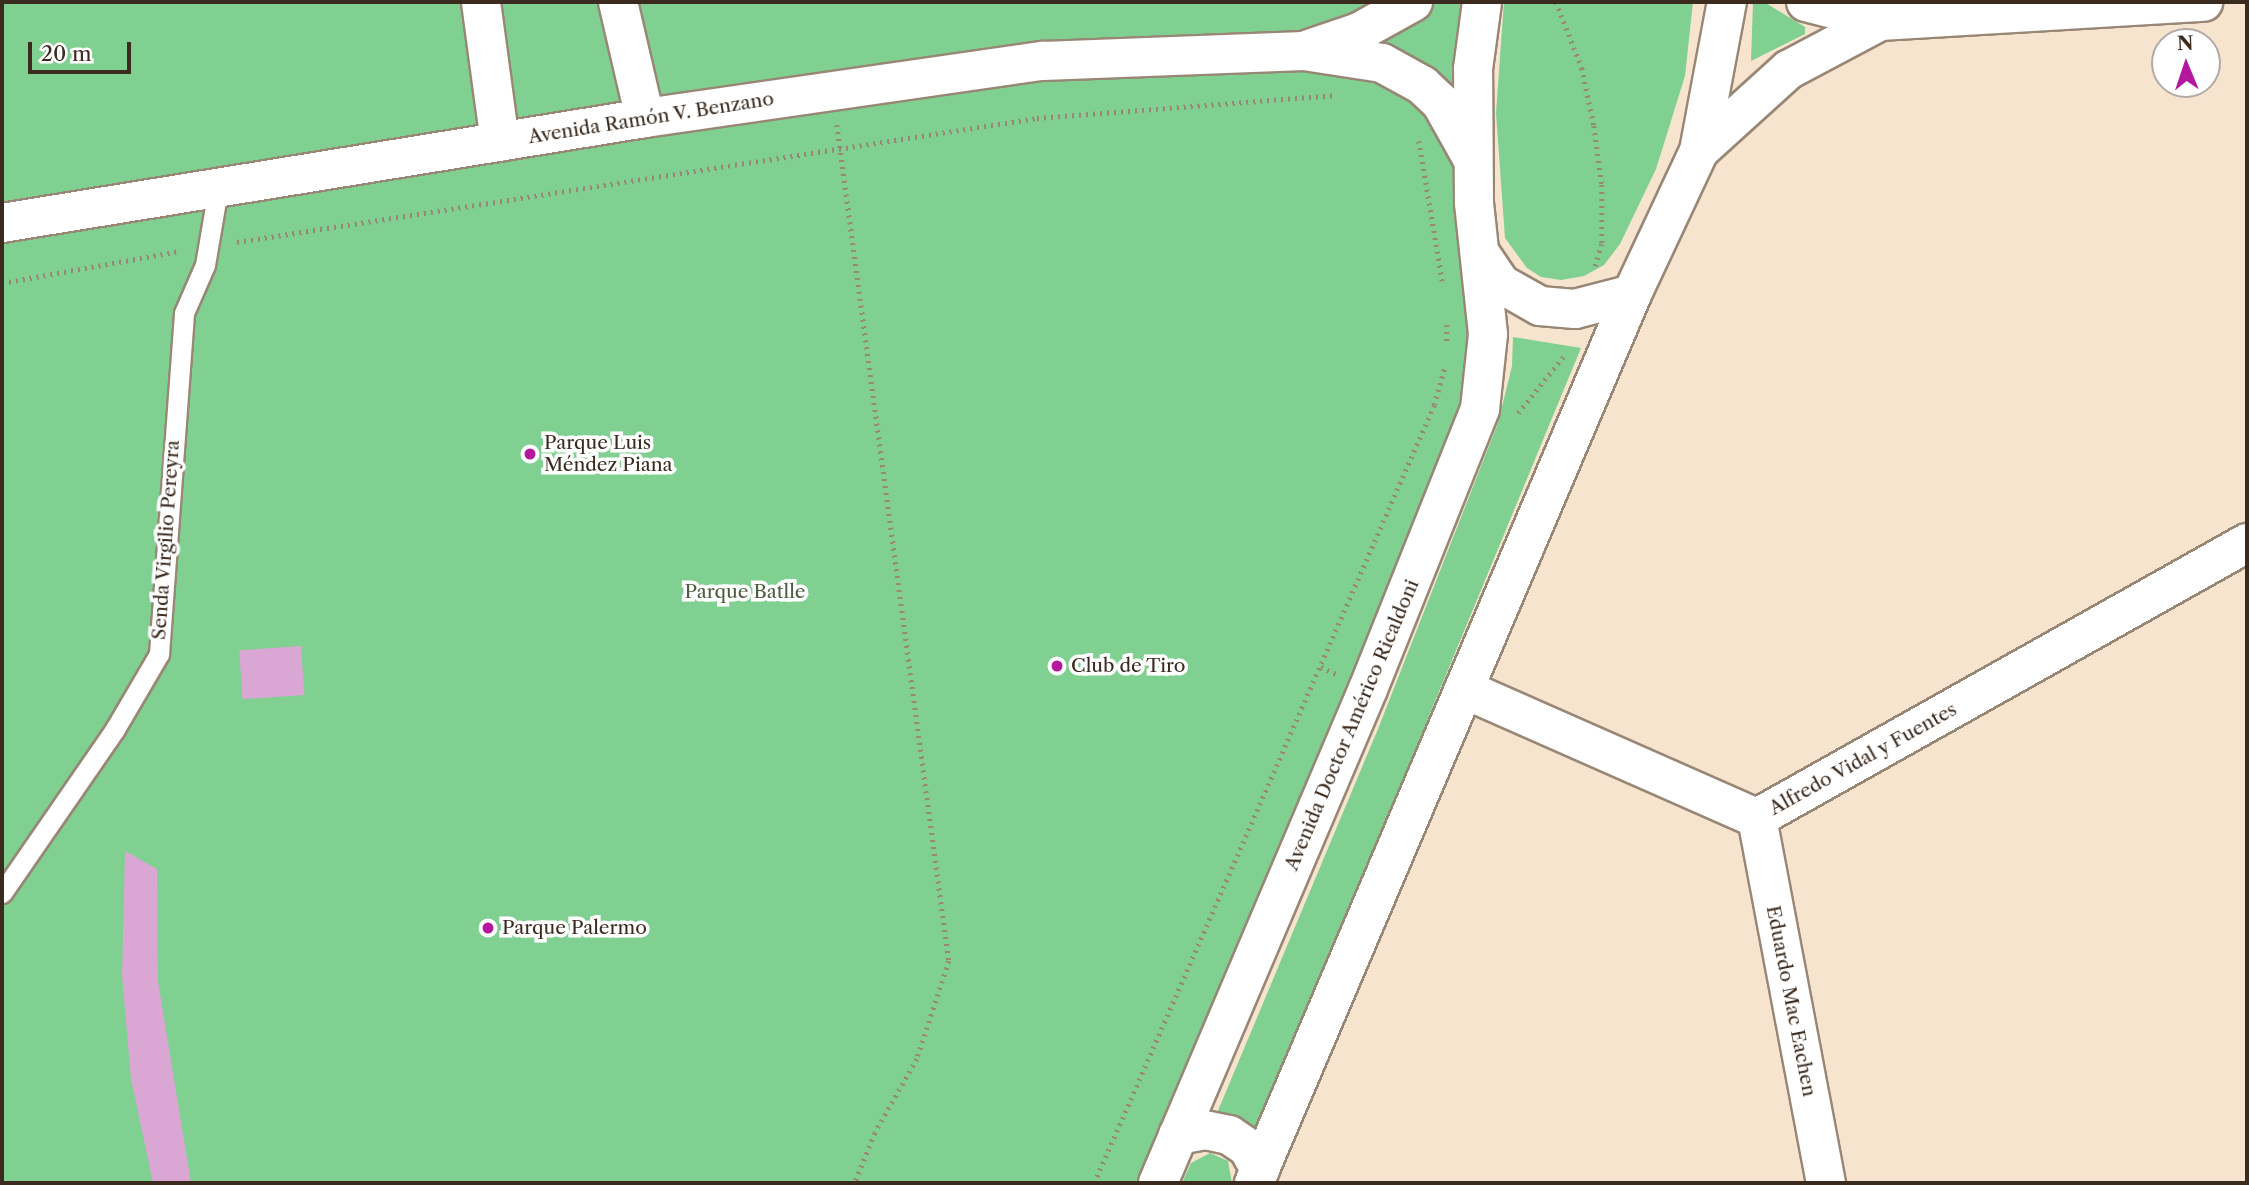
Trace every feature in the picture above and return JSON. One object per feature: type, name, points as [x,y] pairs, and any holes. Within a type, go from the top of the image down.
[{"type":"street","points":[[481,2],[500,142]]},
{"type":"street","points":[[618,2],[645,118]]},
{"type":"street","name":"Avenida Ramón V. Benzano","points":[[1304,51],[1359,32],[1413,2]]},
{"type":"street","name":"Avenida Doctor Américo Ricaldoni","points":[[1158,1183],[1464,455],[1480,409],[1487,366],[1473,160],[1473,69],[1482,2]]},
{"type":"street","points":[[1257,1177],[1632,293],[1699,151],[1727,2]]},
{"type":"street","points":[[1806,2],[1880,21],[2203,2]]},
{"type":"street","points":[[1699,151],[1788,70],[1880,21]]},
{"type":"street","name":"Avenida Ramón V. Benzano","points":[[2,223],[645,118],[832,89],[1042,61],[1304,51],[1382,63],[1422,85],[1441,103],[1473,160]]},
{"type":"street","name":"Avenida Doctor Américo Ricaldoni","points":[[1480,253],[1501,284],[1540,306],[1576,309],[1632,293]]},
{"type":"street","name":"Alfredo Vidal y Fuentes","points":[[1464,689],[1757,818],[2247,543]]},
{"type":"street","name":"Eduardo Mac Eachen","points":[[1757,818],[1826,1183]]},
{"type":"street","points":[[1178,1135],[1205,1130],[1228,1135],[1248,1148],[1257,1177]]},
{"type":"lane","name":"Senda Virgilio Pereyra","points":[[2,893],[114,729],[159,654],[179,349],[184,313],[205,265],[218,189]]},
{"type":"path","points":[[832,89],[949,961],[917,1059],[875,1133],[855,1183]]},
{"type":"path","points":[[2,282],[208,246],[1037,118],[1349,94]]},
{"type":"path","points":[[1418,132],[1443,287]]},
{"type":"path","points":[[1094,1183],[1434,405],[1448,356],[1448,313]]},
{"type":"green space","name":"Parque Batlle","points":[[2,2],[1482,2],[1487,366],[1158,1183],[2,1183]]},
{"type":"green space","points":[[1504,2],[1693,2],[1685,76],[1656,169],[1620,244],[1604,265],[1584,276],[1561,280],[1541,277],[1527,268],[1505,238],[1496,113]]},
{"type":"green space","points":[[1753,2],[1764,2],[1805,27],[1805,34],[1751,61]]},
{"type":"green space","points":[[1513,337],[1581,348],[1379,837],[1256,1127],[1252,1129],[1217,1113],[1378,729],[1498,423],[1512,366]]},
{"type":"green space","points":[[1210,1153],[1228,1161],[1232,1183],[1182,1183],[1191,1163]]},
{"type":"building","points":[[301,646],[304,695],[243,699],[239,650]]},
{"type":"building","points":[[125,851],[157,869],[158,981],[191,1183],[153,1183],[131,1079],[122,976]]},
{"type":"place","name":"Parque Luis Méndez Piana","points":[[530,454]]},
{"type":"place","name":"Club de Tiro","points":[[1057,666]]},
{"type":"place","name":"Parque Palermo","points":[[488,928]]}]
